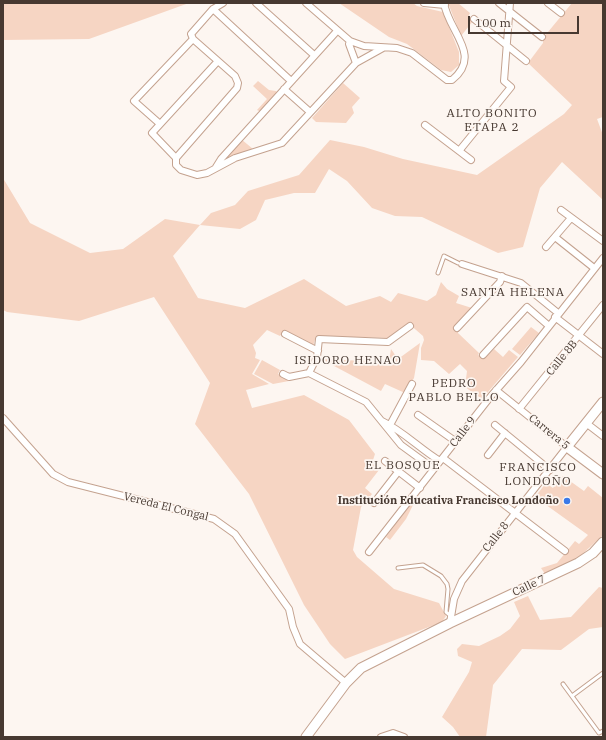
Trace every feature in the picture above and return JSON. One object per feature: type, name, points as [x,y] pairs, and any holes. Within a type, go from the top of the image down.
[{"type":"main road","name":"Calle 8","points":[[566,447],[603,402]]},
{"type":"main road","name":"Carrera 5","points":[[566,447],[603,474]]},
{"type":"main road","name":"Calle 7","points":[[306,737],[346,683],[361,668],[435,632],[449,621],[578,563],[593,552],[603,542]]},
{"type":"street","points":[[223,3],[213,9],[191,34],[194,39],[235,76],[238,83],[237,88],[176,158],[176,165],[181,170],[189,174],[197,175],[236,158],[282,143],[356,63],[383,48]]},
{"type":"street","points":[[256,3],[314,55]]},
{"type":"street","points":[[306,3],[350,42],[364,46],[397,48],[412,53],[447,80],[452,80],[460,74],[465,58],[457,32],[444,4],[424,3]]},
{"type":"street","points":[[499,3],[542,37]]},
{"type":"street","points":[[460,151],[511,87],[504,81],[508,10],[510,3]]},
{"type":"street","points":[[548,3],[561,14]]},
{"type":"street","points":[[213,9],[291,81]]},
{"type":"street","points":[[474,19],[526,61]]},
{"type":"street","points":[[216,168],[221,159],[337,31]]},
{"type":"street","points":[[160,124],[134,102],[194,39]]},
{"type":"street","points":[[350,42],[349,44],[356,63]]},
{"type":"street","points":[[176,158],[152,133],[218,61]]},
{"type":"street","points":[[284,89],[310,112]]},
{"type":"street","points":[[426,125],[471,160]]},
{"type":"street","points":[[561,210],[603,241]]},
{"type":"street","points":[[546,247],[571,218]]},
{"type":"street","points":[[555,237],[594,268]]},
{"type":"street","name":"Calle 9","points":[[369,552],[455,441],[496,390],[521,362],[603,258]]},
{"type":"street","points":[[460,264],[522,283],[580,336],[603,354]]},
{"type":"street","points":[[457,328],[500,282],[502,276]]},
{"type":"street","name":"Calle 8B","points":[[519,409],[580,336],[603,305]]},
{"type":"street","points":[[483,355],[527,307],[549,326]]},
{"type":"street","points":[[309,373],[317,357],[319,339],[388,342],[410,326]]},
{"type":"street","points":[[285,334],[318,351]]},
{"type":"street","points":[[283,374],[289,377],[309,373],[366,402],[401,445],[434,468]]},
{"type":"street","points":[[390,425],[412,384]]},
{"type":"street","name":"Carrera 5","points":[[496,390],[566,447]]},
{"type":"street","points":[[418,415],[455,441]]},
{"type":"street","name":"Vereda El Congal","points":[[3,418],[53,474],[63,479],[214,519],[235,534],[289,609],[293,627],[300,644],[346,683]]},
{"type":"street","points":[[380,420],[442,459],[565,551]]},
{"type":"street","points":[[586,423],[603,436]]},
{"type":"street","points":[[495,425],[550,470]]},
{"type":"street","points":[[488,455],[505,433]]},
{"type":"street","name":"Calle 8","points":[[449,621],[454,600],[462,580],[550,470],[566,447]]},
{"type":"street","points":[[385,461],[420,488]]},
{"type":"street","points":[[374,503],[398,472]]},
{"type":"street","points":[[381,737],[393,732],[404,737]]},
{"type":"lane","points":[[438,273],[444,256],[460,264]]},
{"type":"lane","points":[[398,568],[424,566],[441,576],[447,584],[448,589],[446,612],[449,621]]},
{"type":"lane","points":[[572,696],[603,673]]},
{"type":"lane","points":[[563,684],[599,733],[603,731]]},
{"type":"shaded area","points":[[3,3],[189,3],[89,39],[3,40]]},
{"type":"shaded area","points":[[339,3],[413,3],[417,6],[443,12],[459,52],[459,65],[451,72],[441,70],[407,44],[389,37]]},
{"type":"shaded area","points":[[448,3],[458,3],[470,13],[468,17],[473,21],[461,36]]},
{"type":"shaded area","points":[[572,3],[603,3],[603,117],[597,119],[603,135],[603,200],[562,162],[540,188],[523,247],[498,253],[422,217],[395,216],[372,208],[347,181],[329,169],[315,193],[294,193],[265,200],[256,220],[240,229],[200,225],[211,213],[235,205],[248,191],[299,175],[330,140],[364,147],[403,159],[477,175],[564,114],[572,105],[528,63],[543,43],[543,38]]},
{"type":"shaded area","points":[[258,81],[269,90],[276,91],[278,94],[261,112],[257,110],[267,99],[253,86]]},
{"type":"shaded area","points":[[343,83],[360,98],[352,107],[354,113],[346,123],[316,122],[312,118]]},
{"type":"shaded area","points":[[241,139],[253,149],[223,160]]},
{"type":"shaded area","points":[[3,178],[30,223],[90,253],[123,249],[165,219],[200,225],[173,256],[198,298],[245,308],[304,279],[346,306],[380,296],[391,302],[398,293],[427,301],[436,295],[441,282],[447,289],[459,296],[456,303],[472,308],[458,330],[458,333],[479,353],[478,355],[484,359],[494,349],[503,357],[509,350],[518,357],[482,399],[465,387],[467,371],[460,364],[449,374],[434,361],[421,360],[421,348],[424,340],[423,336],[408,323],[388,338],[316,336],[313,346],[283,331],[280,336],[267,330],[253,345],[256,353],[255,358],[260,360],[252,374],[269,384],[246,390],[252,408],[304,395],[349,420],[375,454],[372,463],[379,470],[365,488],[372,494],[361,507],[353,550],[357,557],[394,589],[439,603],[446,616],[442,622],[345,659],[330,644],[304,605],[249,494],[195,424],[210,383],[154,297],[79,321],[7,312],[3,310]]},
{"type":"shaded area","points":[[531,327],[539,333],[520,355],[512,349]]},
{"type":"shaded area","points":[[420,343],[414,378],[405,393],[385,384],[381,391],[321,359],[389,362],[391,349],[398,359]]},
{"type":"shaded area","points":[[262,360],[280,370],[278,374],[289,381],[273,384],[254,374]]},
{"type":"shaded area","points":[[563,476],[584,491],[588,486],[603,498],[603,535],[576,560],[545,574],[541,568],[557,563],[575,541],[579,544],[588,535],[535,497],[546,483],[553,488]]},
{"type":"shaded area","points":[[415,498],[416,499],[406,519],[390,540],[386,537]]},
{"type":"shaded area","points":[[599,587],[603,588],[603,627],[589,629],[561,650],[522,649],[493,685],[486,737],[460,737],[453,727],[442,717],[469,672],[472,662],[458,656],[457,649],[462,644],[479,646],[500,636],[510,629],[520,616],[514,602],[528,596],[540,620],[571,617]]},
{"type":"place","name":"Institución Educativa Francisco Londoño","points":[[567,501]]},
{"type":"district","name":"ALTO BONITO ETAPA 2","points":[[492,121]]},
{"type":"district","name":"SANTA HELENA","points":[[513,293]]},
{"type":"district","name":"ISIDORO HENAO","points":[[348,361]]},
{"type":"district","name":"PEDRO PABLO BELLO","points":[[454,391]]},
{"type":"district","name":"EL BOSQUE","points":[[403,466]]},
{"type":"district","name":"FRANCISCO LONDOÑO","points":[[538,475]]}]
